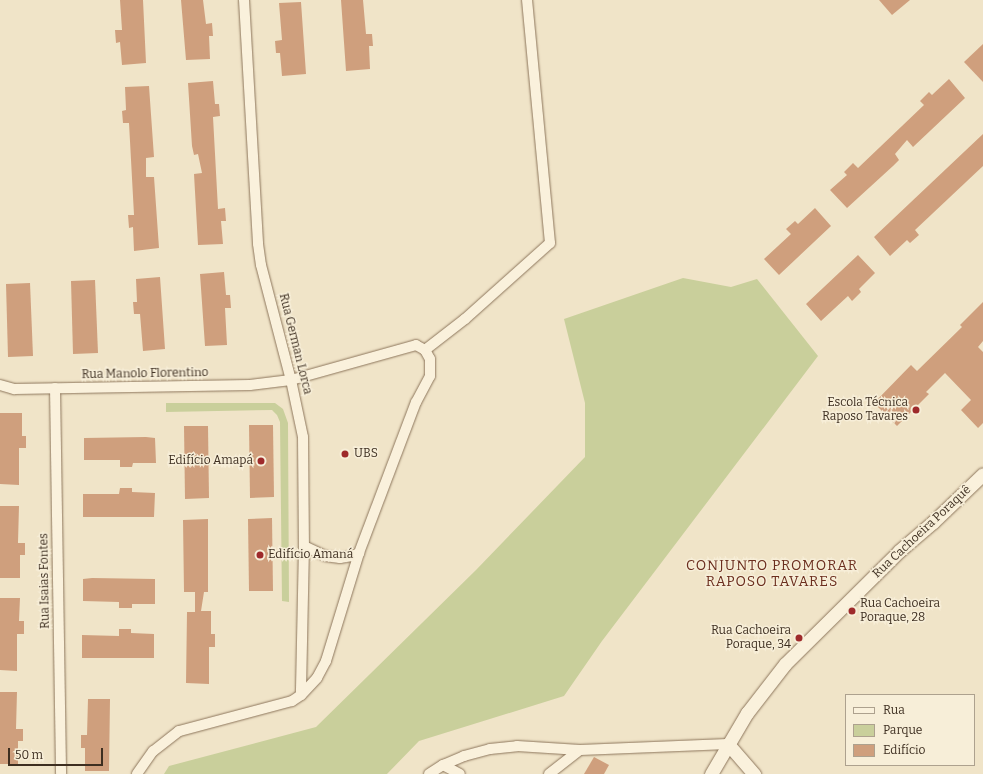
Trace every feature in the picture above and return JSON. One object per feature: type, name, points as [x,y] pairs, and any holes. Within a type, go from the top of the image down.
[{"type":"street","name":"Rua German Lorca","points":[[244,0],[258,244],[261,265],[291,380],[303,437],[304,546],[301,695]]},
{"type":"street","points":[[137,774],[153,751],[179,731],[268,706],[292,701],[301,695],[312,684],[322,670],[359,553],[416,402],[430,376],[430,359],[425,350],[465,319],[550,243],[528,0]]},
{"type":"street","name":"Rua Manolo Florentino","points":[[0,385],[14,389],[250,386],[291,380],[416,345],[425,350]]},
{"type":"street","name":"Rua Isaias Fontes","points":[[55,388],[61,774]]},
{"type":"street","name":"Rua Cachoeira Poraquê","points":[[711,774],[747,713],[784,664],[899,551],[933,522],[983,474]]},
{"type":"street","points":[[304,546],[325,556],[340,558],[359,553]]},
{"type":"street","points":[[429,774],[443,765],[464,756],[490,749],[517,746],[580,750],[728,744],[754,774]]},
{"type":"street","points":[[549,774],[580,750]]},
{"type":"street","points":[[443,765],[460,774]]},
{"type":"green space","points":[[683,278],[731,287],[757,279],[818,356],[602,641],[564,696],[419,741],[387,774],[164,774],[169,766],[316,727],[476,570],[585,457],[585,403],[564,319]]},
{"type":"green space","points":[[166,403],[275,403],[283,409],[288,423],[289,602],[282,601],[280,422],[277,415],[272,410],[166,412]]},
{"type":"building","points":[[120,0],[143,0],[146,63],[122,65],[120,42],[116,43],[115,30],[122,30]]},
{"type":"building","points":[[181,0],[203,0],[206,24],[212,23],[213,36],[209,36],[210,59],[186,60]]},
{"type":"building","points":[[341,0],[363,0],[366,34],[372,34],[373,46],[369,46],[370,69],[346,71]]},
{"type":"building","points":[[879,0],[910,0],[892,15]]},
{"type":"building","points":[[301,2],[306,74],[282,76],[280,53],[276,53],[275,41],[282,40],[279,3]]},
{"type":"building","points":[[983,44],[983,82],[964,62]]},
{"type":"building","points":[[949,79],[965,98],[913,147],[907,140],[895,154],[899,160],[847,208],[830,190],[847,175],[844,172],[853,163],[858,168],[924,105],[920,101],[929,92],[932,95]]},
{"type":"building","points":[[213,81],[215,104],[219,104],[220,116],[213,117],[218,209],[225,208],[226,221],[221,221],[223,244],[198,245],[194,174],[202,173],[198,154],[194,155],[192,146],[188,83]]},
{"type":"building","points":[[149,86],[154,157],[146,158],[146,177],[154,177],[159,248],[134,251],[133,227],[129,228],[128,215],[134,215],[129,123],[123,123],[122,111],[126,110],[125,87]]},
{"type":"building","points":[[983,134],[983,166],[915,230],[919,235],[910,243],[907,240],[890,256],[874,237]]},
{"type":"building","points":[[815,208],[831,226],[779,275],[764,259],[791,234],[786,229],[795,221],[798,224]]},
{"type":"building","points":[[858,255],[875,273],[859,289],[861,292],[852,301],[848,296],[821,321],[806,304]]},
{"type":"building","points":[[224,272],[226,295],[230,295],[231,308],[225,308],[227,345],[205,346],[200,274]]},
{"type":"building","points":[[160,277],[165,349],[143,351],[140,314],[134,314],[133,302],[137,302],[136,279]]},
{"type":"building","points":[[95,280],[98,353],[73,354],[71,281]]},
{"type":"building","points":[[30,283],[33,356],[8,357],[6,284]]},
{"type":"building","points":[[983,302],[983,341],[978,347],[983,352],[983,423],[978,428],[961,410],[971,400],[945,373],[926,392],[929,394],[897,426],[874,403],[911,365],[917,371],[962,327],[960,325]]},
{"type":"building","points":[[0,413],[22,413],[22,436],[26,436],[26,448],[19,448],[19,485],[0,484]]},
{"type":"building","name":"Edifício Amapá","points":[[249,425],[273,425],[274,497],[250,498]]},
{"type":"building","points":[[184,426],[208,426],[209,498],[185,499]]},
{"type":"building","points":[[84,438],[155,438],[156,463],[133,463],[132,467],[120,467],[120,460],[84,460]]},
{"type":"building","points":[[120,488],[132,488],[132,492],[155,493],[154,517],[83,517],[83,494],[119,494]]},
{"type":"building","points":[[0,506],[19,506],[18,543],[25,543],[25,555],[20,555],[20,578],[0,578]]},
{"type":"building","name":"Edifício Amaná","points":[[272,518],[273,591],[249,591],[248,519]]},
{"type":"building","points":[[208,519],[208,592],[204,592],[201,611],[211,611],[211,634],[215,634],[215,647],[209,647],[209,684],[186,683],[187,612],[195,612],[195,592],[184,592],[183,520]]},
{"type":"building","points":[[83,579],[155,579],[155,604],[132,604],[132,608],[119,608],[119,602],[83,601]]},
{"type":"building","points":[[0,598],[20,598],[19,621],[24,621],[24,634],[17,634],[17,671],[0,670]]},
{"type":"building","points":[[119,629],[131,629],[131,633],[154,634],[154,658],[82,658],[82,635],[119,636]]},
{"type":"building","points":[[0,692],[17,692],[16,729],[23,729],[23,741],[18,741],[18,764],[0,764]]},
{"type":"building","points":[[88,699],[110,699],[109,771],[85,771],[85,748],[81,748],[81,735],[87,735]]},
{"type":"building","points":[[594,757],[609,765],[604,774],[584,774]]},
{"type":"place","name":"Escola Técnica Raposo Tavares","points":[[916,410]]},
{"type":"place","name":"UBS","points":[[345,454]]},
{"type":"place","name":"Edifício Amapá","points":[[261,461]]},
{"type":"place","name":"Edifício Amaná","points":[[260,555]]},
{"type":"place","name":"Rua Cachoeira Poraque, 28","points":[[852,611]]},
{"type":"place","name":"Rua Cachoeira Poraque, 34","points":[[799,638]]},
{"type":"district","name":"CONJUNTO PROMORAR RAPOSO TAVARES","points":[[772,574]]}]
